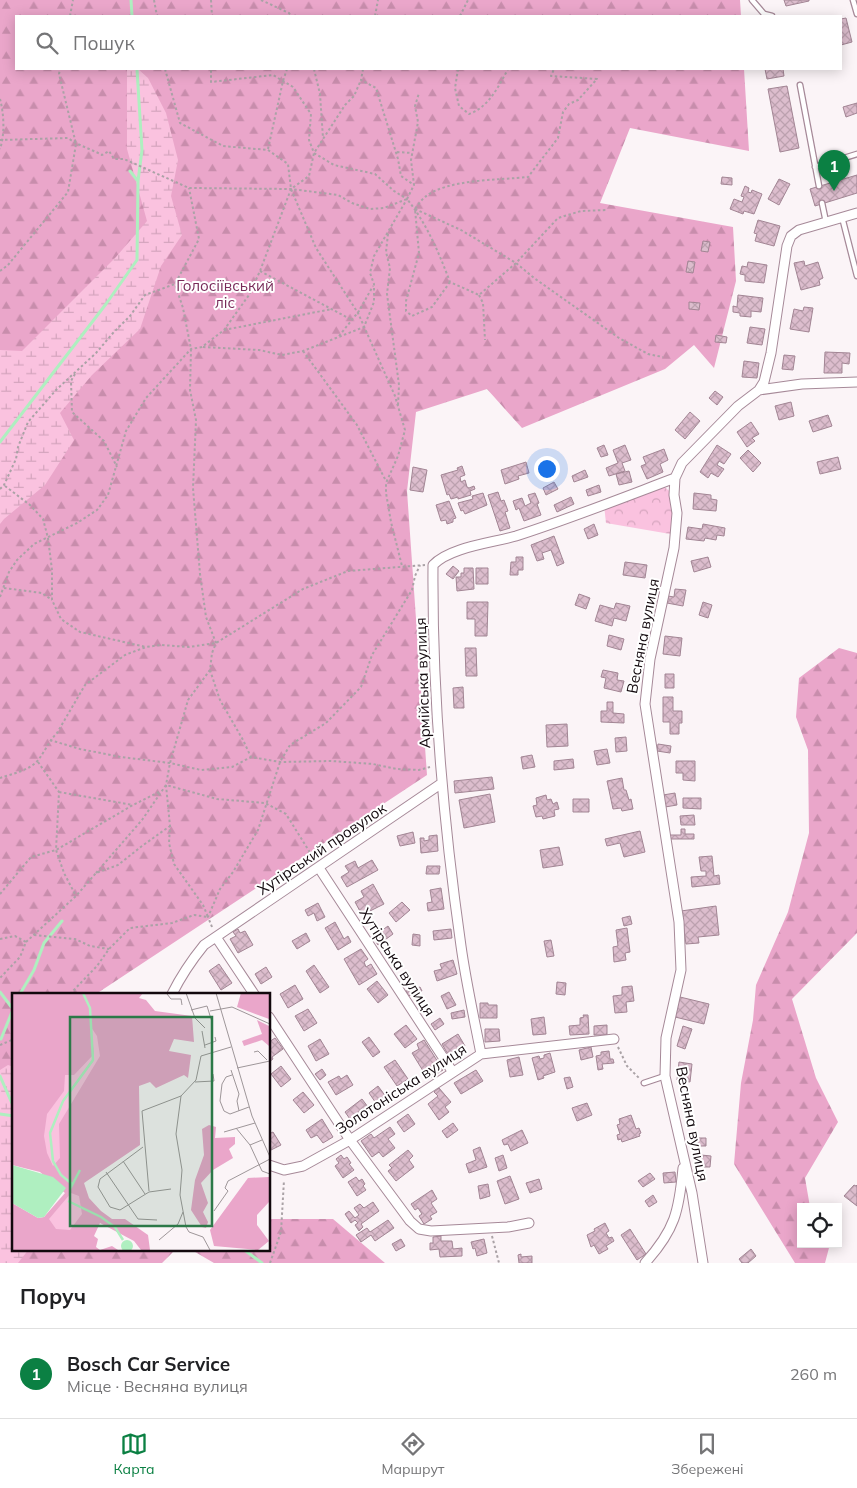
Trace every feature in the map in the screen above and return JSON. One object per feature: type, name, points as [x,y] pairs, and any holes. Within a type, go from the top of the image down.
[{"type":"street","points":[[434,565],[439,559],[454,553],[515,536],[675,478],[682,464],[738,406],[759,390],[764,382],[771,353],[791,236],[799,230],[857,212]]},
{"type":"street","points":[[759,390],[802,384],[857,382]]},
{"type":"street","name":"Весняна вулиця","points":[[675,478],[674,495],[677,513],[674,548],[650,659],[645,704],[679,922],[681,970],[666,1038],[665,1076],[692,1193],[703,1263]]},
{"type":"street","name":"Армійська вулиця","points":[[434,565],[436,697],[442,783],[461,946],[481,1054]]},
{"type":"street","name":"Хутірський провулок","points":[[216,937],[442,783]]},
{"type":"street","name":"Хутірська вулиця","points":[[319,868],[452,1071]]},
{"type":"street","points":[[172,993],[192,959],[204,945],[216,937],[253,993]]},
{"type":"street","points":[[270,1019],[350,1140],[410,1222],[419,1229],[431,1231],[508,1227],[530,1223]]},
{"type":"street","name":"Золотоніська вулиця","points":[[284,1170],[303,1166],[350,1140],[452,1071],[481,1054],[614,1039]]},
{"type":"street","points":[[645,1263],[655,1252],[672,1225],[680,1198],[684,1162]]},
{"type":"street","points":[[270,1165],[284,1170]]},
{"type":"lane","points":[[752,0],[764,14],[768,15]]},
{"type":"lane","points":[[853,0],[857,14]]},
{"type":"lane","points":[[800,86],[819,186]]},
{"type":"lane","points":[[815,167],[857,154]]},
{"type":"lane","points":[[822,204],[826,222]]},
{"type":"lane","points":[[842,217],[854,257],[857,276]]},
{"type":"lane","points":[[644,1083],[665,1076]]},
{"type":"path","points":[[70,15],[73,0]]},
{"type":"path","points":[[154,0],[157,15]]},
{"type":"path","points":[[211,0],[212,15]]},
{"type":"path","points":[[262,0],[290,15]]},
{"type":"path","points":[[375,15],[378,0]]},
{"type":"path","points":[[460,15],[468,0]]},
{"type":"path","points":[[0,271],[8,265],[68,192],[76,144],[59,74],[60,70]]},
{"type":"path","points":[[165,70],[180,123],[222,146],[268,150],[288,164],[291,189],[316,248],[358,314],[395,396],[405,430],[398,456],[386,482],[391,522],[402,566]]},
{"type":"path","points":[[211,70],[211,82],[273,74],[293,87],[311,114],[310,140],[314,153],[334,165],[375,174],[394,191],[407,199],[438,248],[450,282],[479,295],[483,303],[485,340]]},
{"type":"path","points":[[268,150],[287,70]]},
{"type":"path","points":[[314,70],[320,94],[323,138]]},
{"type":"path","points":[[202,347],[224,330],[249,296],[291,189],[309,176],[314,153],[354,96],[364,70]]},
{"type":"path","points":[[458,70],[456,88],[459,106],[469,114],[479,111],[501,83],[508,70]]},
{"type":"path","points":[[450,282],[432,306],[412,316],[406,311],[406,301],[419,253],[415,209],[426,196],[443,188],[488,180],[528,177],[558,138],[563,112],[569,104],[578,100],[597,79],[551,76],[554,70]]},
{"type":"path","points":[[361,80],[376,88],[396,152],[401,176],[414,185]]},
{"type":"path","points":[[0,597],[9,572],[17,560],[34,544],[77,523],[97,510],[108,495],[126,431],[146,398],[191,349],[202,347],[259,350],[282,355],[303,351],[364,327],[374,302],[374,284],[370,273],[374,256],[414,185],[411,160],[418,122],[415,106],[419,94]]},
{"type":"path","points":[[0,99],[2,106],[0,149]]},
{"type":"path","points":[[1,141],[68,138],[76,144],[90,148],[102,156],[109,151],[114,159],[124,159],[189,188],[291,189],[338,196],[370,209],[384,208],[407,199]]},
{"type":"path","points":[[396,152],[412,152]]},
{"type":"path","points":[[0,489],[4,485],[16,459],[18,447],[28,422],[56,390],[130,316],[145,295],[175,284],[200,239],[189,188]]},
{"type":"path","points":[[415,209],[461,230],[516,263],[534,278],[619,338],[648,354],[663,357]]},
{"type":"path","points":[[479,295],[516,263],[558,218],[581,211],[606,210]]},
{"type":"path","points":[[388,232],[386,252],[390,268],[387,294],[400,385],[398,408]]},
{"type":"path","points":[[260,271],[352,320]]},
{"type":"path","points":[[175,284],[183,308],[191,349],[190,390],[196,420],[193,488],[200,574],[206,617],[216,643],[212,653],[210,670],[220,700],[251,757]]},
{"type":"path","points":[[339,336],[358,314],[374,284]]},
{"type":"path","points":[[224,330],[332,309]]},
{"type":"path","points":[[303,351],[358,425],[386,482]]},
{"type":"path","points":[[76,372],[71,380],[72,412],[104,442],[117,467]]},
{"type":"path","points":[[4,485],[30,505],[43,519],[48,538],[52,570],[52,600],[61,619],[80,632],[146,647]]},
{"type":"path","points":[[208,917],[220,889],[233,872],[258,830],[265,803],[280,762],[290,745],[326,723],[362,687],[372,655],[412,590],[420,565]]},
{"type":"path","points":[[0,778],[20,772],[38,762],[85,684],[125,655],[146,647],[161,645],[189,648],[216,643],[272,606],[303,589],[348,571],[434,565]]},
{"type":"path","points":[[3,588],[42,593],[52,600]]},
{"type":"path","points":[[210,670],[188,700],[170,763],[166,785],[170,826],[169,843],[174,864],[204,905],[216,937]]},
{"type":"path","points":[[50,740],[80,749],[121,757],[170,763],[201,770],[232,767],[251,757],[280,762],[331,761],[373,764],[398,769],[419,770],[432,767]]},
{"type":"path","points":[[38,762],[59,792],[56,850],[76,896]]},
{"type":"path","points":[[166,785],[217,799],[265,803],[286,814],[319,868]]},
{"type":"path","points":[[0,978],[20,957],[26,942],[76,896],[142,820],[166,785]]},
{"type":"path","points":[[0,894],[31,857],[56,850],[133,805],[163,790]]},
{"type":"path","points":[[59,792],[133,805]]},
{"type":"path","points":[[96,873],[118,865],[170,826]]},
{"type":"path","points":[[71,993],[130,928],[172,923],[194,915],[208,917]]},
{"type":"path","points":[[34,935],[75,939],[90,946],[109,949]]},
{"type":"path","points":[[0,939],[15,936],[26,942]]},
{"type":"path","points":[[614,1039],[627,1066],[644,1083]]},
{"type":"path","points":[[0,1045],[12,1040]]},
{"type":"path","points":[[270,1262],[281,1232],[284,1170]]},
{"type":"path","points":[[487,1228],[491,1233],[499,1263]]},
{"type":"green space","name":"Голосіївський ліс","points":[[0,0],[740,0],[741,15],[15,15],[15,70],[744,70],[749,151],[630,128],[600,203],[733,227],[736,281],[714,368],[694,345],[665,369],[522,428],[487,389],[416,412],[407,491],[427,775],[98,993],[12,993],[12,1250],[175,1250],[162,1263],[0,1263]]},
{"type":"green space","points":[[127,70],[139,70],[148,78],[166,113],[178,160],[171,196],[182,235],[161,266],[140,329],[92,375],[60,413],[74,440],[45,485],[0,524],[0,350],[22,351],[116,257],[147,221],[127,149]]},
{"type":"green space","points":[[661,484],[674,495],[676,535],[606,523],[604,505]]},
{"type":"green space","points":[[839,648],[857,653],[857,933],[792,999],[816,1078],[838,1122],[805,1178],[809,1203],[797,1203],[797,1248],[829,1248],[825,1263],[795,1263],[734,1164],[741,1083],[753,1020],[756,985],[788,912],[809,833],[808,750],[796,717],[799,678]]},
{"type":"green space","points":[[8,1065],[12,1066],[12,1250],[28,1250],[18,1263],[0,1263],[0,1070]]},
{"type":"green space","points":[[270,1219],[333,1219],[385,1263],[214,1263],[192,1250],[270,1250]]},
{"type":"building","points":[[784,0],[809,0],[809,1],[786,6]]},
{"type":"building","points":[[846,18],[852,42],[842,45],[842,19]]},
{"type":"building","points":[[765,70],[783,70],[784,76],[767,79]]},
{"type":"building","points":[[787,86],[799,148],[780,152],[768,89]]},
{"type":"building","points":[[857,103],[857,113],[846,117],[843,107]]},
{"type":"building","points":[[857,175],[857,193],[815,206],[810,189]]},
{"type":"building","points":[[722,177],[732,178],[732,185],[721,184]]},
{"type":"building","points":[[779,179],[790,184],[779,205],[768,199]]},
{"type":"building","points":[[745,186],[749,188],[748,192],[751,193],[752,190],[762,194],[754,214],[744,211],[743,214],[730,209],[734,199],[742,202],[744,197],[741,196]]},
{"type":"building","points":[[758,220],[780,226],[774,246],[755,241],[757,234],[754,233]]},
{"type":"building","points":[[703,241],[710,242],[708,252],[701,251]]},
{"type":"building","points":[[688,261],[695,262],[693,273],[686,272]]},
{"type":"building","points":[[804,261],[805,266],[818,262],[823,278],[819,280],[820,285],[801,290],[794,263]]},
{"type":"building","points":[[748,262],[767,265],[764,283],[745,281],[745,275],[740,274],[742,266],[747,267]]},
{"type":"building","points":[[738,295],[763,298],[761,312],[751,311],[751,317],[740,316],[740,313],[733,312],[733,306],[737,307]]},
{"type":"building","points":[[689,302],[700,303],[699,310],[689,309]]},
{"type":"building","points":[[804,307],[813,308],[809,332],[790,329],[794,309],[803,311]]},
{"type":"building","points":[[750,327],[765,329],[762,345],[747,343]]},
{"type":"building","points":[[716,335],[727,337],[726,343],[715,342]]},
{"type":"building","points":[[825,352],[850,353],[849,364],[842,363],[842,373],[824,373]]},
{"type":"building","points":[[784,355],[795,356],[793,370],[782,369]]},
{"type":"building","points":[[744,361],[759,363],[757,378],[742,377]]},
{"type":"building","points":[[715,391],[723,397],[717,405],[709,398]]},
{"type":"building","points":[[791,402],[794,416],[779,420],[775,406]]},
{"type":"building","points":[[690,412],[700,421],[685,439],[675,430]]},
{"type":"building","points":[[828,415],[832,426],[813,432],[809,421]]},
{"type":"building","points":[[751,422],[759,434],[752,438],[755,441],[747,447],[737,432]]},
{"type":"building","points":[[604,445],[608,455],[601,457],[597,448]]},
{"type":"building","points":[[625,445],[631,460],[622,463],[625,471],[609,476],[606,468],[618,463],[613,450]]},
{"type":"building","points":[[717,445],[731,454],[724,464],[719,461],[717,465],[724,469],[718,477],[711,473],[708,478],[700,472]]},
{"type":"building","points":[[664,449],[668,460],[660,464],[663,472],[647,479],[641,466],[646,464],[643,457]]},
{"type":"building","points":[[748,450],[761,463],[753,472],[740,458]]},
{"type":"building","points":[[838,457],[841,469],[820,474],[817,462]]},
{"type":"building","points":[[526,462],[529,473],[518,476],[519,479],[505,484],[501,470]]},
{"type":"building","points":[[462,466],[465,475],[460,477],[461,482],[465,480],[467,487],[474,486],[475,489],[470,491],[471,495],[451,499],[449,494],[447,495],[441,475],[458,470],[457,468]]},
{"type":"building","points":[[413,467],[427,470],[423,492],[410,490]]},
{"type":"building","points":[[585,470],[588,477],[574,482],[572,476]]},
{"type":"building","points":[[629,471],[632,482],[619,485],[616,474]]},
{"type":"building","points":[[554,482],[558,489],[546,495],[543,488]]},
{"type":"building","points":[[599,485],[601,492],[588,496],[586,490]]},
{"type":"building","points":[[498,492],[501,501],[504,500],[508,511],[505,512],[510,528],[500,531],[488,495]]},
{"type":"building","points":[[483,493],[487,505],[465,514],[463,510],[461,511],[458,503],[473,499],[472,496]]},
{"type":"building","points":[[535,493],[541,515],[524,521],[519,508],[516,510],[513,501],[522,498],[525,506],[531,503],[528,495]]},
{"type":"building","points":[[694,493],[711,495],[711,499],[717,500],[716,511],[693,509]]},
{"type":"building","points":[[571,497],[574,504],[557,512],[554,505]]},
{"type":"building","points":[[449,501],[456,518],[453,519],[453,522],[447,524],[446,520],[441,521],[436,505]]},
{"type":"building","points":[[594,524],[598,535],[588,539],[584,529]]},
{"type":"building","points":[[703,524],[725,528],[724,536],[717,535],[716,540],[705,538],[704,541],[686,539],[688,527],[702,529]]},
{"type":"building","points":[[554,536],[564,563],[557,566],[551,550],[542,553],[544,559],[537,561],[531,545]]},
{"type":"building","points":[[516,557],[523,557],[523,570],[518,570],[518,575],[510,575],[511,562],[516,562]]},
{"type":"building","points":[[708,557],[711,567],[694,572],[691,561]]},
{"type":"building","points":[[625,562],[647,565],[645,578],[623,575]]},
{"type":"building","points":[[453,566],[459,571],[453,579],[446,574]]},
{"type":"building","points":[[464,568],[473,568],[474,589],[457,591],[456,577],[461,577],[461,573],[464,573]]},
{"type":"building","points":[[476,568],[488,568],[488,584],[476,584]]},
{"type":"building","points":[[675,589],[686,590],[683,606],[667,603],[668,596],[674,597]]},
{"type":"building","points":[[579,594],[590,598],[586,609],[575,605]]},
{"type":"building","points":[[467,602],[488,602],[487,636],[475,636],[475,619],[467,619]]},
{"type":"building","points":[[703,602],[712,605],[708,618],[699,615]]},
{"type":"building","points":[[616,603],[630,606],[626,621],[614,618],[612,626],[595,621],[600,605],[614,609]]},
{"type":"building","points":[[609,635],[624,639],[621,650],[607,646]]},
{"type":"building","points":[[665,636],[682,638],[680,656],[663,654]]},
{"type":"building","points":[[465,648],[476,648],[477,676],[466,676]]},
{"type":"building","points":[[603,670],[618,673],[617,680],[624,681],[621,692],[604,688],[606,678],[601,677]]},
{"type":"building","points":[[665,674],[674,674],[674,688],[665,688]]},
{"type":"building","points":[[463,687],[464,708],[454,708],[453,688]]},
{"type":"building","points":[[663,697],[673,697],[673,711],[682,711],[682,723],[679,723],[679,734],[670,734],[670,722],[663,722]]},
{"type":"building","points":[[607,702],[613,702],[613,713],[624,714],[624,723],[601,722],[601,711],[607,711]]},
{"type":"building","points":[[567,724],[568,746],[547,747],[546,725]]},
{"type":"building","points":[[626,737],[627,751],[616,752],[615,738]]},
{"type":"building","points":[[658,744],[671,746],[670,753],[657,751]]},
{"type":"building","points":[[607,749],[610,763],[597,765],[594,751]]},
{"type":"building","points":[[532,755],[535,767],[523,769],[521,757]]},
{"type":"building","points":[[573,759],[574,768],[554,770],[554,761]]},
{"type":"building","points":[[676,761],[695,761],[695,781],[683,780],[683,773],[676,773]]},
{"type":"building","points":[[492,777],[494,789],[455,793],[454,781]]},
{"type":"building","points":[[622,778],[624,790],[626,790],[629,800],[631,799],[633,809],[622,811],[621,808],[613,809],[607,781]]},
{"type":"building","points":[[675,793],[677,805],[665,807],[663,795]]},
{"type":"building","points":[[490,794],[495,822],[464,828],[459,800]]},
{"type":"building","points":[[546,795],[547,800],[551,799],[553,804],[557,802],[559,809],[554,810],[555,816],[543,819],[542,816],[536,817],[533,806],[537,805],[536,798]]},
{"type":"building","points":[[683,798],[701,798],[701,809],[683,808]]},
{"type":"building","points":[[573,799],[589,799],[589,812],[573,812]]},
{"type":"building","points":[[694,815],[695,825],[681,825],[680,816]]},
{"type":"building","points":[[681,829],[685,829],[685,834],[694,834],[694,839],[670,839],[670,835],[681,835]]},
{"type":"building","points":[[640,831],[645,852],[624,857],[620,843],[607,846],[605,839]]},
{"type":"building","points":[[413,832],[415,843],[400,846],[397,836]]},
{"type":"building","points":[[437,835],[438,851],[421,853],[420,838],[424,838],[424,841],[429,840],[429,836]]},
{"type":"building","points":[[559,847],[563,865],[543,868],[540,850]]},
{"type":"building","points":[[712,856],[714,876],[719,875],[720,884],[692,887],[691,877],[706,876],[706,871],[701,871],[699,857]]},
{"type":"building","points":[[372,860],[378,870],[347,887],[341,877],[349,872],[345,866],[355,861],[358,868]]},
{"type":"building","points":[[427,866],[440,866],[439,874],[426,874]]},
{"type":"building","points":[[373,884],[384,904],[362,915],[355,902],[364,897],[361,891]]},
{"type":"building","points":[[441,888],[444,909],[428,911],[427,903],[432,902],[430,890]]},
{"type":"building","points":[[402,902],[410,910],[396,922],[389,913]]},
{"type":"building","points":[[318,903],[325,917],[317,921],[314,913],[308,916],[305,910]]},
{"type":"building","points":[[716,906],[719,935],[698,937],[699,943],[686,944],[681,911]]},
{"type":"building","points":[[630,916],[632,924],[624,926],[622,918]]},
{"type":"building","points":[[335,922],[344,939],[348,936],[351,942],[338,950],[325,928]]},
{"type":"building","points":[[388,926],[393,934],[378,945],[373,937]]},
{"type":"building","points":[[627,928],[630,952],[625,953],[626,960],[614,962],[613,947],[618,946],[616,930]]},
{"type":"building","points":[[238,929],[240,933],[245,931],[253,945],[238,953],[230,939],[236,936],[233,932]]},
{"type":"building","points":[[451,929],[452,938],[434,940],[433,931]]},
{"type":"building","points":[[306,933],[310,941],[297,949],[292,941]]},
{"type":"building","points":[[413,934],[420,935],[420,946],[412,945]]},
{"type":"building","points":[[551,940],[554,956],[547,957],[544,941]]},
{"type":"building","points":[[361,949],[368,959],[364,962],[366,967],[371,964],[377,974],[359,985],[344,959]]},
{"type":"building","points":[[453,960],[457,974],[437,981],[434,971],[442,969],[440,964]]},
{"type":"building","points":[[219,964],[232,983],[221,990],[209,971]]},
{"type":"building","points":[[314,965],[329,987],[320,993],[306,971]]},
{"type":"building","points":[[266,967],[272,977],[261,984],[255,974]]},
{"type":"building","points":[[377,981],[388,995],[378,1003],[367,989]]},
{"type":"building","points":[[557,982],[566,983],[565,995],[556,994]]},
{"type":"building","points":[[295,985],[303,999],[288,1008],[280,994]]},
{"type":"building","points":[[632,986],[634,1001],[626,1002],[627,1012],[615,1013],[613,996],[622,995],[622,987]]},
{"type":"building","points":[[420,987],[422,991],[408,996],[406,991]]},
{"type":"building","points":[[449,992],[456,1005],[447,1009],[441,996]]},
{"type":"building","points":[[680,997],[709,1004],[704,1024],[675,1017]]},
{"type":"building","points":[[480,1003],[497,1005],[497,1018],[480,1018]]},
{"type":"building","points":[[308,1009],[317,1023],[304,1031],[295,1016]]},
{"type":"building","points":[[464,1010],[465,1017],[452,1019],[451,1013]]},
{"type":"building","points":[[583,1015],[588,1015],[589,1034],[570,1035],[569,1026],[580,1025],[580,1018],[584,1017]]},
{"type":"building","points":[[544,1017],[546,1034],[533,1035],[531,1019]]},
{"type":"building","points":[[440,1018],[444,1024],[435,1030],[431,1024]]},
{"type":"building","points":[[406,1025],[417,1039],[405,1048],[394,1034]]},
{"type":"building","points":[[607,1025],[607,1035],[594,1035],[594,1026]]},
{"type":"building","points":[[683,1026],[692,1029],[685,1049],[677,1046]]},
{"type":"building","points":[[485,1029],[499,1029],[500,1041],[485,1042]]},
{"type":"building","points":[[458,1034],[465,1046],[449,1056],[442,1044]]},
{"type":"building","points":[[369,1037],[380,1052],[373,1057],[362,1042]]},
{"type":"building","points":[[275,1038],[283,1049],[272,1057],[273,1059],[270,1061],[270,1041]]},
{"type":"building","points":[[320,1039],[329,1054],[316,1061],[308,1046]]},
{"type":"building","points":[[424,1040],[443,1070],[428,1079],[412,1053],[419,1049],[417,1044]]},
{"type":"building","points":[[591,1047],[593,1057],[581,1060],[579,1050]]},
{"type":"building","points":[[609,1051],[610,1059],[613,1059],[614,1063],[602,1064],[603,1069],[598,1070],[596,1056],[601,1055],[601,1052]]},
{"type":"building","points":[[550,1053],[555,1072],[538,1080],[532,1058],[539,1056],[540,1059],[544,1058],[544,1055]]},
{"type":"building","points":[[519,1057],[523,1075],[510,1077],[507,1060]]},
{"type":"building","points":[[395,1060],[408,1079],[397,1086],[384,1067]]},
{"type":"building","points":[[679,1062],[692,1064],[690,1082],[677,1080]]},
{"type":"building","points":[[281,1066],[291,1079],[281,1087],[271,1074]]},
{"type":"building","points":[[322,1069],[326,1075],[320,1080],[315,1074]]},
{"type":"building","points":[[476,1070],[483,1081],[461,1094],[454,1083]]},
{"type":"building","points":[[347,1075],[353,1085],[336,1095],[328,1082],[339,1076],[341,1079]]},
{"type":"building","points":[[570,1077],[573,1087],[567,1089],[564,1078]]},
{"type":"building","points":[[378,1086],[390,1102],[380,1109],[369,1093]]},
{"type":"building","points":[[439,1088],[451,1102],[445,1107],[449,1112],[439,1120],[428,1104],[438,1096],[434,1092]]},
{"type":"building","points":[[303,1092],[314,1105],[304,1113],[293,1100]]},
{"type":"building","points":[[362,1099],[371,1111],[356,1121],[353,1117],[350,1119],[345,1112]]},
{"type":"building","points":[[587,1103],[592,1115],[577,1121],[572,1108]]},
{"type":"building","points":[[408,1114],[415,1124],[404,1132],[397,1122]]},
{"type":"building","points":[[631,1115],[636,1129],[639,1128],[640,1136],[622,1142],[621,1139],[618,1140],[617,1135],[620,1134],[617,1125],[620,1124],[619,1119]]},
{"type":"building","points":[[322,1119],[333,1137],[323,1143],[317,1135],[311,1138],[306,1130]]},
{"type":"building","points":[[453,1123],[458,1130],[447,1138],[442,1131]]},
{"type":"building","points":[[390,1127],[395,1134],[388,1139],[395,1148],[383,1157],[379,1152],[372,1157],[361,1141],[371,1134],[374,1138]]},
{"type":"building","points":[[522,1130],[528,1143],[511,1151],[508,1144],[504,1145],[502,1140]]},
{"type":"building","points":[[273,1132],[281,1145],[270,1150],[270,1134]]},
{"type":"building","points":[[694,1138],[706,1138],[706,1146],[694,1146]]},
{"type":"building","points":[[480,1147],[487,1167],[469,1173],[466,1164],[476,1160],[473,1150]]},
{"type":"building","points":[[408,1150],[413,1156],[409,1160],[414,1167],[396,1181],[388,1171],[392,1168],[389,1165]]},
{"type":"building","points":[[341,1155],[344,1159],[347,1157],[351,1163],[349,1164],[354,1170],[343,1178],[335,1166],[339,1163],[336,1159]]},
{"type":"building","points":[[503,1155],[507,1168],[499,1171],[495,1158]]},
{"type":"building","points":[[701,1155],[711,1156],[710,1167],[701,1167]]},
{"type":"building","points":[[675,1172],[676,1182],[664,1183],[663,1173]]},
{"type":"building","points":[[650,1173],[655,1179],[643,1187],[638,1181]]},
{"type":"building","points":[[510,1176],[519,1199],[505,1204],[497,1181]]},
{"type":"building","points":[[356,1177],[359,1181],[362,1179],[366,1190],[357,1196],[348,1182]]},
{"type":"building","points":[[539,1179],[542,1189],[530,1193],[526,1183]]},
{"type":"building","points":[[488,1184],[490,1196],[480,1199],[478,1186]]},
{"type":"building","points":[[854,1185],[857,1185],[857,1206],[844,1196]]},
{"type":"building","points":[[432,1190],[437,1199],[431,1203],[437,1212],[430,1216],[432,1219],[424,1224],[419,1216],[422,1214],[418,1208],[415,1210],[411,1204]]},
{"type":"building","points":[[653,1195],[657,1202],[649,1207],[645,1201]]},
{"type":"building","points":[[373,1202],[379,1211],[361,1224],[363,1227],[359,1231],[355,1225],[358,1223],[355,1220],[351,1223],[345,1214],[349,1211],[355,1218],[359,1215],[354,1208],[360,1204],[364,1208]]},
{"type":"building","points":[[388,1220],[394,1228],[375,1241],[371,1235],[361,1242],[356,1235],[367,1228],[370,1232]]},
{"type":"building","points":[[605,1223],[609,1231],[606,1233],[614,1241],[606,1246],[608,1249],[599,1254],[594,1245],[591,1247],[587,1235]]},
{"type":"building","points":[[630,1229],[646,1254],[637,1260],[621,1235]]},
{"type":"building","points":[[441,1236],[441,1241],[452,1241],[453,1249],[462,1248],[462,1256],[440,1257],[439,1249],[430,1250],[430,1243],[433,1243],[433,1237]]},
{"type":"building","points":[[401,1239],[405,1246],[396,1251],[392,1244]]},
{"type":"building","points":[[484,1239],[487,1253],[477,1256],[471,1242]]},
{"type":"building","points":[[751,1249],[756,1256],[748,1263],[742,1263],[739,1259]]},
{"type":"building","points":[[521,1254],[521,1257],[532,1256],[532,1263],[519,1263],[518,1255]]},
{"type":"waterway","points":[[131,0],[132,15]]},
{"type":"waterway","points":[[0,442],[106,304],[137,260],[138,181],[142,150],[137,70]]},
{"type":"waterway","points":[[130,171],[137,180]]},
{"type":"waterway","points":[[21,993],[34,970],[44,943],[62,921]]},
{"type":"waterway","points":[[0,992],[12,1008]]},
{"type":"waterway","points":[[1,1039],[12,1012]]},
{"type":"waterway","points":[[0,1076],[12,1103]]},
{"type":"waterway","points":[[0,1114],[12,1116]]},
{"type":"waterway","points":[[244,1250],[262,1263]]},
{"type":"place","name":"Bosch Car Service","points":[[834,191]]}]
